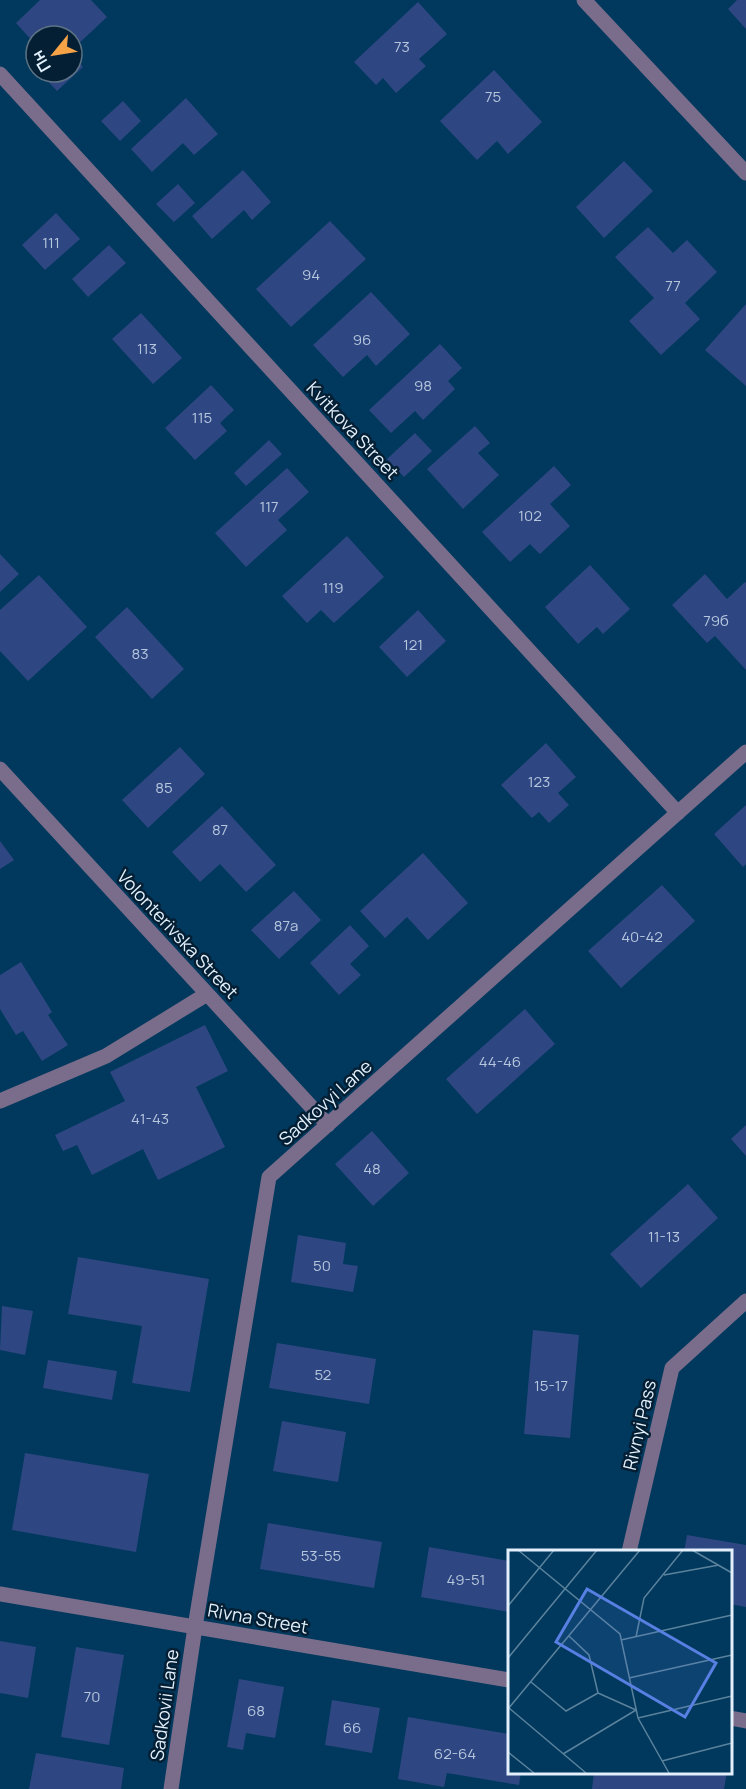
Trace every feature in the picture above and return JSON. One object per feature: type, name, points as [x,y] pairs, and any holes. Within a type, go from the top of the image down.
[{"type":"street","points":[[584,0],[746,173]]},
{"type":"street","name":"Kvitkova Street","points":[[0,74],[678,813]]},
{"type":"street","name":"Sadkovyi Lane","points":[[195,1627],[269,1177],[746,752]]},
{"type":"street","name":"Volonterivska Street","points":[[0,769],[328,1125]]},
{"type":"street","points":[[0,1101],[106,1056],[207,994]]},
{"type":"street","name":"Rivnyi Pass","points":[[629,1550],[672,1368],[746,1301]]},
{"type":"street","name":"Rivna Street","points":[[0,1594],[508,1680]]},
{"type":"street","name":"Sadkovii Lane","points":[[171,1789],[195,1627]]},
{"type":"street","points":[[731,1718],[746,1720]]},
{"type":"building","points":[[40,0],[91,0],[107,17],[84,39],[84,24],[24,24],[24,32],[16,23]]},
{"type":"building","points":[[737,0],[746,0],[746,29],[728,9]]},
{"type":"building","points":[[418,2],[447,34],[419,59],[426,66],[396,93],[383,78],[376,85],[354,62]]},
{"type":"building","points":[[494,70],[542,122],[508,154],[497,141],[477,160],[440,121]]},
{"type":"building","points":[[50,84],[65,84],[57,91]]},
{"type":"building","points":[[186,98],[218,134],[194,155],[183,143],[152,172],[131,149]]},
{"type":"building","points":[[123,101],[141,121],[120,141],[101,121]]},
{"type":"building","points":[[624,161],[653,191],[604,238],[576,207]]},
{"type":"building","points":[[243,170],[271,202],[252,220],[244,210],[212,239],[192,216]]},
{"type":"building","points":[[178,184],[195,203],[174,222],[156,204]]},
{"type":"building","points":[[56,213],[80,239],[45,270],[22,245]]},
{"type":"building","points":[[330,221],[366,259],[291,327],[256,289]]},
{"type":"building","points":[[648,227],[673,253],[687,240],[717,272],[685,303],[700,319],[661,355],[629,321],[654,298],[615,257]]},
{"type":"building","points":[[109,245],[126,263],[88,297],[72,279]]},
{"type":"building","points":[[371,292],[410,334],[376,366],[367,355],[343,377],[313,345]]},
{"type":"building","points":[[746,304],[746,386],[705,350]]},
{"type":"building","points":[[141,313],[182,358],[153,384],[112,339]]},
{"type":"building","points":[[440,344],[462,368],[448,381],[455,389],[423,420],[415,411],[391,433],[369,410]]},
{"type":"building","points":[[211,385],[234,410],[220,423],[227,431],[195,460],[165,428]]},
{"type":"building","points":[[475,426],[490,443],[478,453],[499,475],[463,509],[427,469]]},
{"type":"building","points":[[415,433],[432,451],[404,477],[387,459]]},
{"type":"building","points":[[269,440],[282,454],[246,486],[234,473]]},
{"type":"building","points":[[554,466],[571,485],[550,504],[570,526],[540,554],[530,544],[510,562],[482,532]]},
{"type":"building","points":[[287,468],[309,492],[278,520],[287,530],[246,567],[215,533]]},
{"type":"building","points":[[347,536],[384,577],[334,623],[321,610],[307,623],[282,596]]},
{"type":"building","points":[[0,554],[19,574],[0,592]]},
{"type":"building","points":[[590,565],[630,609],[603,634],[597,627],[578,644],[545,607]]},
{"type":"building","points":[[705,574],[727,599],[746,583],[746,670],[715,636],[707,643],[672,605]]},
{"type":"building","points":[[39,575],[87,627],[28,681],[0,651],[0,610]]},
{"type":"building","points":[[127,607],[184,669],[152,699],[95,637]]},
{"type":"building","points":[[418,610],[446,641],[407,677],[379,647]]},
{"type":"building","points":[[546,743],[576,777],[558,793],[569,805],[549,823],[539,812],[532,818],[501,785]]},
{"type":"building","points":[[180,747],[205,774],[148,828],[122,800]]},
{"type":"building","points":[[746,805],[746,864],[743,867],[714,834]]},
{"type":"building","points":[[222,806],[276,865],[246,892],[220,864],[200,882],[172,852]]},
{"type":"building","points":[[0,841],[14,860],[0,869]]},
{"type":"building","points":[[423,853],[468,903],[428,940],[407,917],[385,938],[360,911]]},
{"type":"building","points":[[662,885],[695,921],[621,988],[588,951]]},
{"type":"building","points":[[294,891],[321,920],[279,959],[251,930]]},
{"type":"building","points":[[350,925],[369,946],[350,964],[361,975],[339,995],[310,963]]},
{"type":"building","points":[[21,962],[52,1012],[48,1015],[68,1045],[42,1061],[23,1031],[16,1035],[0,1009],[0,975]]},
{"type":"building","points":[[525,1009],[555,1044],[477,1114],[446,1079]]},
{"type":"building","points":[[205,1025],[228,1071],[196,1087],[225,1147],[158,1180],[143,1149],[92,1175],[77,1145],[63,1151],[55,1135],[125,1101],[110,1072]]},
{"type":"building","points":[[746,1125],[746,1156],[731,1139]]},
{"type":"building","points":[[372,1131],[409,1173],[373,1206],[335,1164]]},
{"type":"building","points":[[688,1184],[718,1218],[641,1288],[610,1254]]},
{"type":"building","points":[[298,1235],[346,1243],[343,1264],[358,1266],[353,1292],[291,1282]]},
{"type":"building","points":[[78,1257],[209,1279],[190,1392],[132,1383],[142,1326],[68,1314]]},
{"type":"building","points":[[2,1306],[33,1311],[25,1355],[0,1350]]},
{"type":"building","points":[[533,1330],[579,1335],[570,1438],[524,1434]]},
{"type":"building","points":[[277,1343],[376,1359],[369,1404],[269,1388]]},
{"type":"building","points":[[48,1360],[117,1371],[112,1400],[43,1388]]},
{"type":"building","points":[[282,1421],[346,1432],[338,1482],[273,1471]]},
{"type":"building","points":[[25,1453],[149,1474],[136,1552],[12,1530]]},
{"type":"building","points":[[268,1523],[382,1542],[374,1588],[260,1569]]},
{"type":"building","points":[[687,1535],[746,1545],[746,1607],[731,1604],[731,1550],[684,1550]]},
{"type":"building","points":[[429,1547],[508,1561],[508,1612],[421,1597]]},
{"type":"building","points":[[0,1641],[36,1647],[28,1698],[0,1693]]},
{"type":"building","points":[[76,1647],[124,1655],[109,1745],[61,1737]]},
{"type":"building","points":[[239,1679],[284,1687],[275,1738],[246,1733],[243,1750],[227,1747]]},
{"type":"building","points":[[332,1700],[380,1708],[372,1753],[325,1745]]},
{"type":"building","points":[[408,1717],[508,1734],[508,1774],[521,1774],[519,1785],[447,1773],[444,1787],[398,1779]]},
{"type":"building","points":[[36,1753],[124,1768],[121,1789],[29,1789]]},
{"type":"building","points":[[594,1774],[727,1774],[724,1789],[592,1789]]}]
